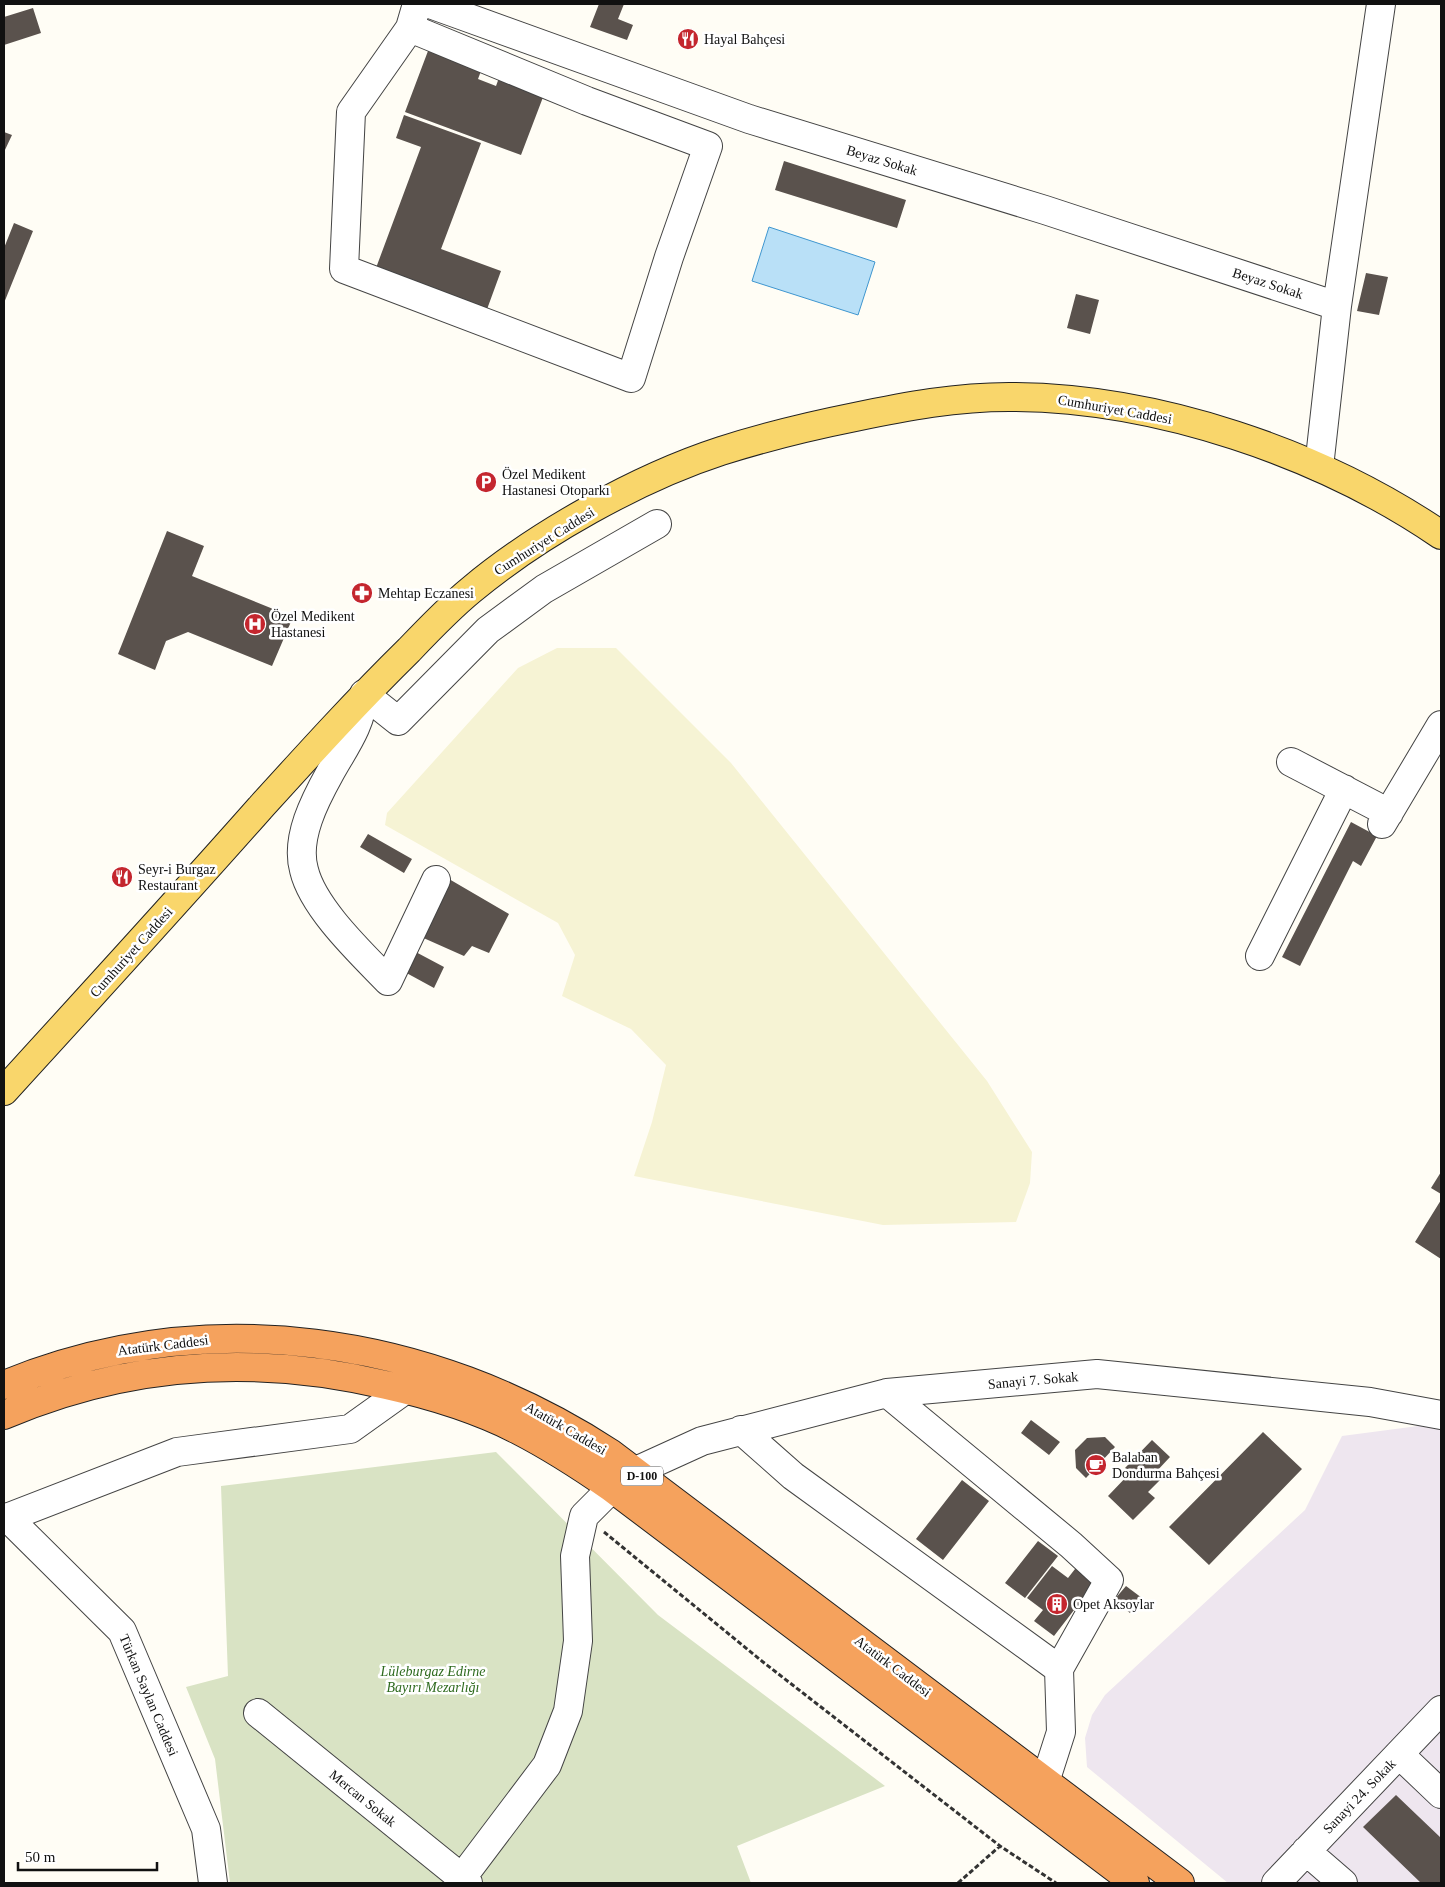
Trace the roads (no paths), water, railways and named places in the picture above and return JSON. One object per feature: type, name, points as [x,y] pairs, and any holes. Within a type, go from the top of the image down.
[{"type":"highway","name":"Atatürk Caddesi","points":[[4,1385],[73,1361],[144,1345],[172,1341],[265,1339],[330,1346],[397,1358],[465,1378],[540,1411],[574,1430],[636,1472],[1180,1883]]},
{"type":"highway","name":"Atatürk Caddesi","points":[[4,1415],[86,1386],[113,1379],[184,1368],[250,1365],[341,1375],[406,1390],[444,1400],[517,1430],[554,1450],[612,1488],[1135,1883]]},
{"type":"main road","name":"Cumhuriyet Caddesi","points":[[4,1091],[364,694],[471,590],[558,530],[608,502],[681,466],[738,446],[810,426],[918,403],[960,398],[1012,397],[1058,399],[1099,404],[1198,425],[1252,441],[1319,467],[1376,494],[1441,535]]},
{"type":"street","name":"Beyaz Sokak","points":[[430,4],[749,119],[1045,210],[1337,306]]},
{"type":"street","points":[[1319,467],[1337,306],[1381,4]]},
{"type":"street","points":[[413,16],[586,101],[708,146],[669,257],[631,378],[344,269],[351,112],[413,16]]},
{"type":"street","points":[[364,694],[398,722],[488,630],[544,589],[657,524]]},
{"type":"street","points":[[364,694],[362,713],[313,805],[305,826],[303,870],[319,902],[348,939],[388,981],[436,880]]},
{"type":"street","points":[[1291,762],[1344,789],[1386,819],[1441,725]]},
{"type":"street","points":[[1260,956],[1344,789]]},
{"type":"street","name":"Sanayi 7. Sokak","points":[[636,1472],[702,1441],[887,1393],[1097,1374],[1370,1402],[1441,1415]]},
{"type":"street","points":[[5,1518],[177,1452],[350,1429],[406,1390]]},
{"type":"street","points":[[887,1393],[1071,1545],[1109,1580],[1059,1669],[1061,1732],[1045,1782]]},
{"type":"street","points":[[741,1430],[793,1476],[1059,1669]]},
{"type":"street","points":[[463,1882],[547,1765],[568,1711],[578,1642],[575,1556],[584,1516],[612,1488]]},
{"type":"street","name":"Türkan Saylan Caddesi","points":[[5,1518],[122,1631],[206,1829],[213,1883]]},
{"type":"street","name":"Sanayi 24. Sokak","points":[[1276,1883],[1441,1710]]},
{"type":"street","name":"Mercan Sokak","points":[[258,1713],[463,1882]]},
{"type":"street","points":[[1399,1754],[1441,1794]]},
{"type":"street","points":[[1306,1851],[1343,1883]]},
{"type":"water","points":[[769,227],[875,262],[858,315],[752,281]]},
{"type":"place","name":"Hayal Bahçesi","points":[[688,39]]},
{"type":"place","name":"Özel Medikent Hastanesi Otoparkı","points":[[486,482]]},
{"type":"place","name":"Mehtap Eczanesi","points":[[362,593]]},
{"type":"place","name":"Özel Medikent Hastanesi","points":[[255,624]]},
{"type":"place","name":"Seyr-i Burgaz Restaurant","points":[[122,877]]},
{"type":"place","name":"Balaban Dondurma Bahçesi","points":[[1096,1465]]},
{"type":"place","name":"Opet Aksoylar","points":[[1057,1604]]},
{"type":"park label","name":"Lüleburgaz Edirne Bayırı Mezarlığı","points":[[433,1679]]}]
